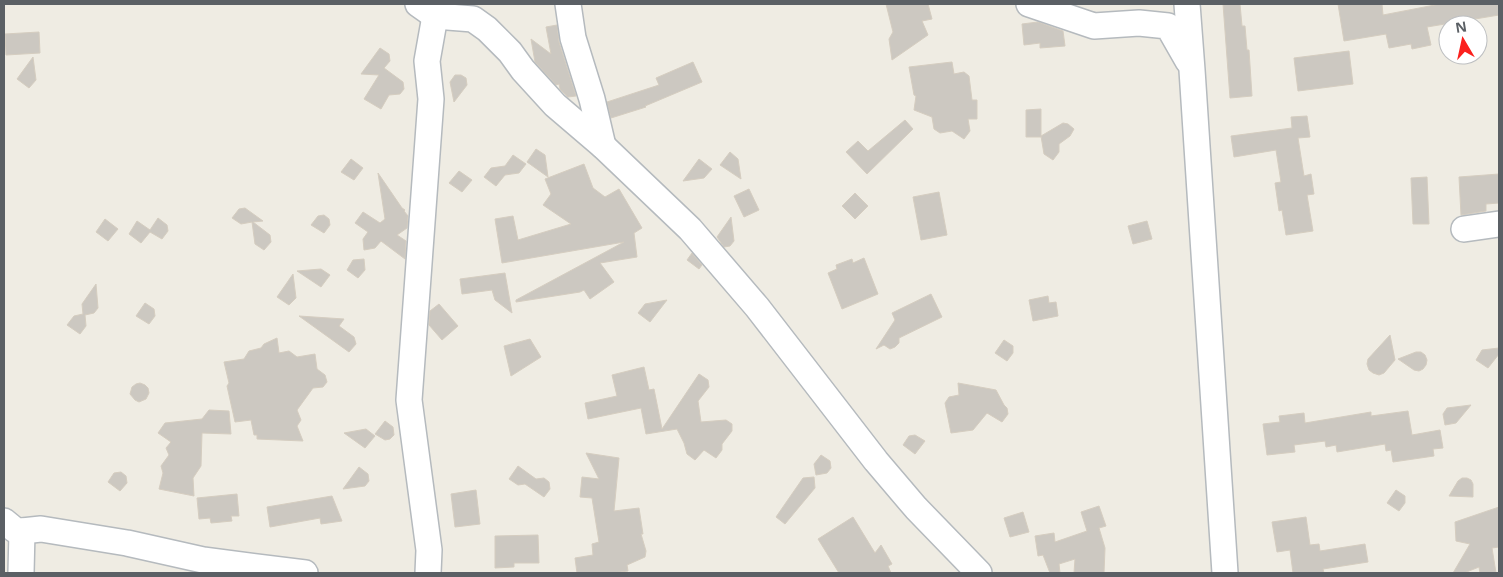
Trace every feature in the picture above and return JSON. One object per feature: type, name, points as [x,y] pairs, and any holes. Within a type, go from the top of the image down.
[{"type":"street","points":[[568,4],[573,38],[592,99],[603,146]]},
{"type":"street","points":[[1028,4],[1094,26],[1139,24],[1168,26],[1192,70]]},
{"type":"street","points":[[1187,4],[1225,573]]},
{"type":"street","points":[[428,573],[429,550],[409,400],[431,99],[427,61],[431,8],[473,19],[487,29],[510,52],[523,70],[555,105],[603,146],[690,229],[756,307],[876,461],[916,508],[979,573]]},
{"type":"street","points":[[1464,229],[1499,224]]},
{"type":"street","points":[[21,573],[11,529],[41,529],[127,543],[203,560],[305,573]]},
{"type":"building","points":[[886,4],[928,4],[932,19],[922,21],[928,35],[892,60],[889,39],[893,32]]},
{"type":"building","points":[[1223,4],[1240,4],[1242,26],[1245,26],[1247,50],[1249,50],[1252,96],[1230,98]]},
{"type":"building","points":[[1338,4],[1382,4],[1383,15],[1440,4],[1499,4],[1499,15],[1488,17],[1488,15],[1438,15],[1438,25],[1427,27],[1431,45],[1412,49],[1411,44],[1389,48],[1386,34],[1344,41]]},
{"type":"building","points":[[1038,22],[1063,31],[1065,46],[1040,48],[1040,43],[1024,45],[1022,24]]},
{"type":"building","points":[[557,25],[559,42],[576,96],[568,97],[560,89],[559,84],[556,85],[535,62],[531,39],[551,54],[546,27]]},
{"type":"building","points":[[39,32],[40,53],[6,55],[5,34]]},
{"type":"building","points":[[380,48],[389,54],[390,61],[384,68],[403,82],[404,89],[400,94],[389,95],[381,109],[364,99],[379,75],[361,74]]},
{"type":"building","points":[[1349,51],[1353,84],[1298,91],[1294,58]]},
{"type":"building","points":[[33,57],[36,80],[29,88],[17,79]]},
{"type":"building","points":[[693,62],[702,82],[646,107],[611,118],[607,102],[659,85],[656,78]]},
{"type":"building","points":[[952,62],[954,74],[964,72],[969,76],[972,100],[977,100],[977,119],[968,119],[970,131],[964,139],[952,131],[940,133],[934,129],[932,117],[914,110],[916,96],[914,95],[909,67]]},
{"type":"building","points":[[455,75],[461,75],[466,78],[467,85],[454,102],[450,82]]},
{"type":"building","points":[[1041,109],[1041,137],[1026,137],[1026,110]]},
{"type":"building","points":[[1307,116],[1310,137],[1298,138],[1304,176],[1311,174],[1314,194],[1307,195],[1313,231],[1286,235],[1282,210],[1279,211],[1275,183],[1281,182],[1276,150],[1234,157],[1231,136],[1292,128],[1291,117]]},
{"type":"building","points":[[905,120],[913,129],[867,174],[846,152],[858,141],[868,151]]},
{"type":"building","points":[[1063,123],[1068,124],[1074,129],[1070,136],[1059,144],[1059,152],[1053,160],[1044,154],[1041,136]]},
{"type":"building","points":[[536,149],[545,155],[548,177],[527,162]]},
{"type":"building","points":[[730,152],[738,159],[741,179],[720,165]]},
{"type":"building","points":[[513,155],[526,164],[519,173],[505,175],[496,186],[484,177],[491,168],[505,166]]},
{"type":"building","points":[[351,159],[363,168],[354,180],[341,172]]},
{"type":"building","points":[[699,159],[712,169],[704,178],[683,181]]},
{"type":"building","points":[[584,164],[593,188],[605,197],[619,189],[642,228],[634,233],[637,257],[600,263],[614,282],[590,299],[584,290],[516,302],[516,300],[624,242],[502,263],[495,219],[513,216],[518,240],[571,224],[543,205],[551,194],[545,179]]},
{"type":"building","points":[[459,171],[472,180],[462,192],[449,183]]},
{"type":"building","points":[[378,173],[408,216],[407,228],[397,235],[406,241],[405,259],[381,241],[375,248],[364,250],[363,239],[368,232],[355,223],[363,212],[380,223],[385,219]]},
{"type":"building","points":[[1499,174],[1499,203],[1486,204],[1486,211],[1461,215],[1459,177]]},
{"type":"building","points":[[1427,177],[1429,224],[1413,224],[1411,178]]},
{"type":"building","points":[[749,189],[759,210],[744,217],[734,196]]},
{"type":"building","points":[[939,192],[947,235],[921,240],[913,197]]},
{"type":"building","points":[[855,193],[868,206],[855,219],[842,206]]},
{"type":"building","points":[[245,208],[263,221],[253,222],[270,235],[271,242],[264,250],[255,244],[252,222],[241,224],[232,218],[239,209]]},
{"type":"building","points":[[324,215],[329,219],[330,225],[324,233],[311,225],[318,216]]},
{"type":"building","points":[[731,217],[734,241],[730,246],[724,247],[717,237]]},
{"type":"building","points":[[158,218],[167,225],[168,231],[162,239],[150,232],[141,243],[129,234],[137,221],[150,230]]},
{"type":"building","points":[[105,219],[118,229],[108,241],[96,232]]},
{"type":"building","points":[[1147,221],[1152,239],[1133,244],[1128,226]]},
{"type":"building","points":[[692,253],[702,265],[699,269],[687,260]]},
{"type":"building","points":[[864,258],[878,294],[842,309],[828,273],[837,269],[836,265],[852,259],[853,263]]},
{"type":"building","points":[[364,259],[365,270],[358,278],[347,270],[353,260]]},
{"type":"building","points":[[321,269],[330,275],[321,287],[297,271]]},
{"type":"building","points":[[505,273],[512,313],[495,300],[492,290],[462,294],[460,279]]},
{"type":"building","points":[[293,274],[296,298],[289,305],[277,297]]},
{"type":"building","points":[[96,284],[98,308],[94,313],[85,315],[86,326],[80,334],[67,325],[74,316],[83,314],[82,304]]},
{"type":"building","points":[[931,294],[942,317],[899,338],[899,343],[895,347],[890,349],[884,345],[876,349],[895,320],[892,313]]},
{"type":"building","points":[[1048,296],[1049,303],[1056,302],[1058,316],[1033,321],[1029,300]]},
{"type":"building","points":[[667,300],[650,322],[638,313],[645,304]]},
{"type":"building","points":[[145,303],[154,309],[155,316],[149,324],[136,316]]},
{"type":"building","points":[[439,304],[458,326],[442,340],[429,325],[430,311]]},
{"type":"building","points":[[299,316],[344,319],[339,326],[354,337],[356,344],[349,352]]},
{"type":"building","points":[[1390,335],[1395,360],[1384,373],[1379,375],[1373,373],[1369,370],[1368,359]]},
{"type":"building","points":[[277,338],[279,353],[289,351],[297,357],[315,354],[317,369],[325,375],[327,382],[323,387],[313,388],[297,410],[301,420],[297,426],[303,441],[257,439],[257,435],[254,435],[251,420],[235,422],[224,362],[244,359],[249,351],[261,348],[264,344]]},
{"type":"building","points":[[530,339],[541,357],[511,376],[504,346]]},
{"type":"building","points":[[1004,340],[1013,346],[1013,353],[1007,361],[995,353]]},
{"type":"building","points":[[1499,348],[1499,354],[1488,368],[1476,360],[1482,350]]},
{"type":"building","points":[[1421,352],[1427,360],[1426,365],[1419,371],[1414,370],[1398,359]]},
{"type":"building","points":[[644,367],[649,390],[654,389],[662,429],[699,374],[708,380],[709,387],[698,401],[701,422],[726,420],[732,424],[732,431],[722,444],[722,450],[716,458],[704,450],[695,460],[687,454],[677,429],[646,434],[641,408],[588,419],[585,403],[617,396],[612,375]]},
{"type":"building","points":[[140,383],[148,388],[149,393],[146,399],[139,402],[130,394],[132,387]]},
{"type":"building","points":[[958,383],[996,390],[1007,408],[1008,414],[1002,422],[987,413],[973,430],[951,433],[945,403],[949,397],[959,395]]},
{"type":"building","points":[[1471,405],[1456,423],[1445,425],[1443,414],[1447,408]]},
{"type":"building","points":[[209,410],[229,411],[231,434],[202,433],[201,466],[193,478],[194,496],[159,489],[163,473],[161,466],[169,455],[166,448],[171,442],[158,433],[165,423],[202,419]]},
{"type":"building","points":[[1408,411],[1412,435],[1440,430],[1443,448],[1433,449],[1434,456],[1393,462],[1391,450],[1386,451],[1385,444],[1337,452],[1336,445],[1326,447],[1325,441],[1294,445],[1295,452],[1267,455],[1263,424],[1280,422],[1279,416],[1304,413],[1305,423],[1371,412],[1371,416]]},
{"type":"building","points":[[385,421],[393,427],[394,435],[390,439],[385,440],[375,434]]},
{"type":"building","points":[[366,429],[375,436],[365,448],[344,433]]},
{"type":"building","points":[[915,435],[925,441],[915,454],[903,445],[909,436]]},
{"type":"building","points":[[586,453],[619,458],[614,511],[639,508],[643,534],[641,534],[646,551],[645,557],[627,565],[628,571],[577,573],[575,558],[593,555],[592,544],[599,542],[592,498],[580,497],[582,477],[599,479]]},
{"type":"building","points":[[821,455],[830,461],[831,468],[827,473],[816,475],[814,464]]},
{"type":"building","points":[[518,466],[536,479],[544,478],[549,482],[550,489],[544,497],[525,484],[518,485],[509,479]]},
{"type":"building","points":[[359,467],[368,474],[369,481],[365,486],[343,489]]},
{"type":"building","points":[[121,472],[126,476],[127,483],[120,491],[108,482],[114,473]]},
{"type":"building","points":[[814,477],[815,488],[785,524],[776,517],[803,478]]},
{"type":"building","points":[[1462,478],[1471,480],[1473,484],[1473,497],[1449,496],[1458,481]]},
{"type":"building","points":[[476,490],[480,524],[455,527],[451,494]]},
{"type":"building","points":[[1396,490],[1405,496],[1405,503],[1399,511],[1387,503]]},
{"type":"building","points":[[237,494],[239,516],[231,516],[232,521],[211,523],[210,518],[199,519],[197,498]]},
{"type":"building","points":[[332,496],[342,521],[321,524],[320,518],[270,527],[267,507]]},
{"type":"building","points":[[1099,506],[1106,526],[1099,528],[1105,548],[1104,573],[1074,573],[1075,559],[1059,564],[1060,573],[1050,573],[1043,555],[1038,556],[1035,536],[1054,533],[1055,542],[1087,531],[1081,512]]},
{"type":"building","points":[[1499,507],[1499,547],[1492,548],[1496,573],[1480,573],[1479,567],[1464,573],[1453,573],[1470,544],[1456,541],[1455,522]]},
{"type":"building","points":[[1023,512],[1029,532],[1010,537],[1004,518]]},
{"type":"building","points":[[853,517],[875,553],[881,545],[892,564],[888,566],[891,573],[839,573],[818,539]]},
{"type":"building","points":[[1306,517],[1310,545],[1319,544],[1320,551],[1365,544],[1368,562],[1323,569],[1324,573],[1293,573],[1290,550],[1277,552],[1272,522]]},
{"type":"building","points":[[538,535],[539,563],[514,563],[514,567],[495,568],[495,536]]}]
